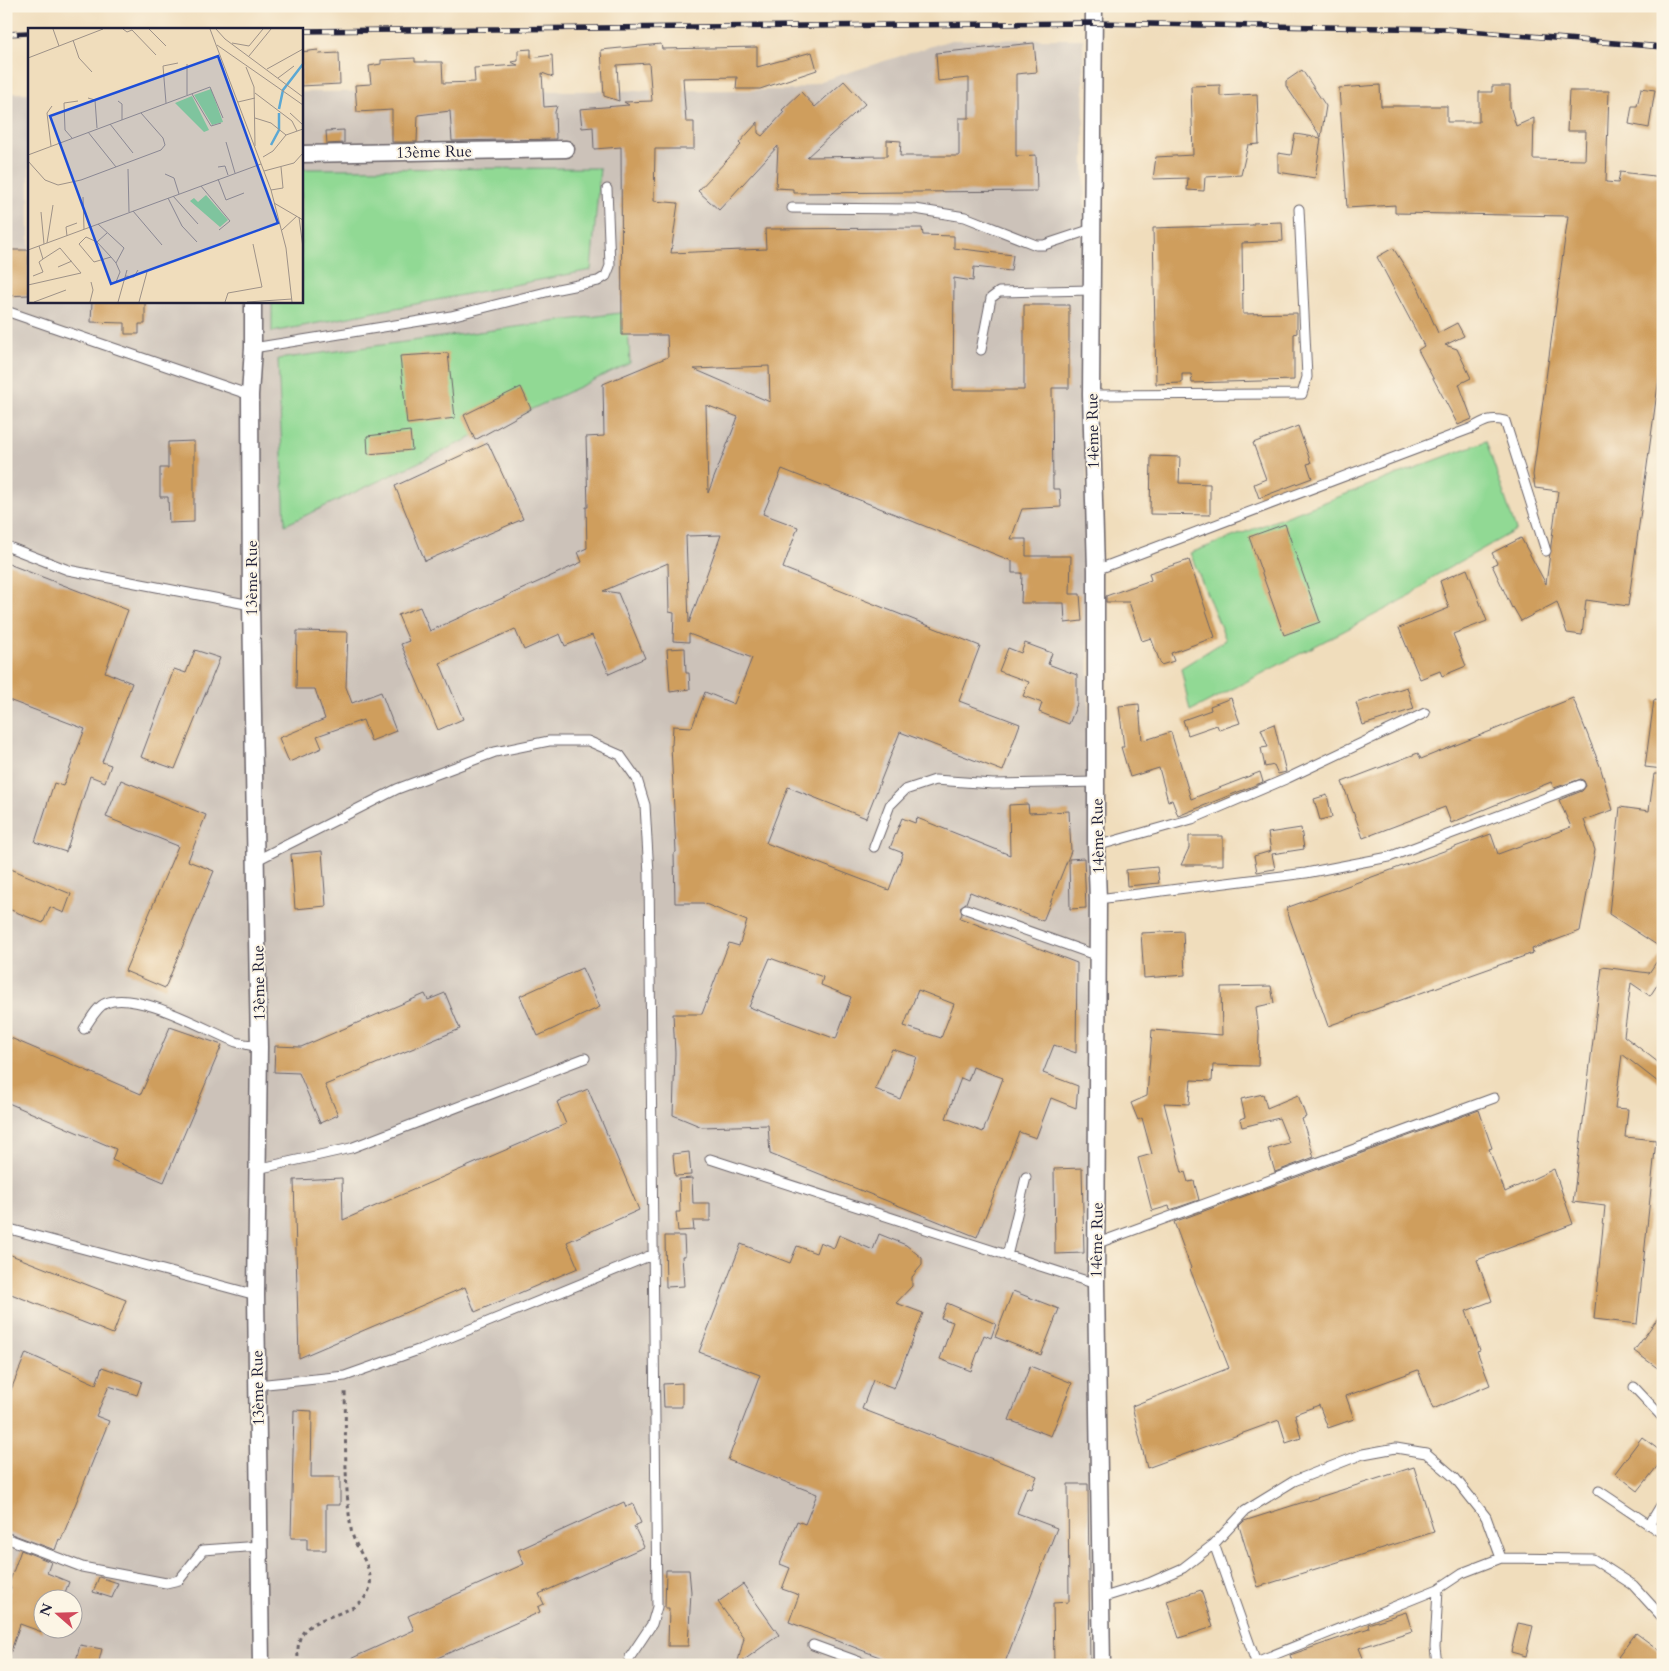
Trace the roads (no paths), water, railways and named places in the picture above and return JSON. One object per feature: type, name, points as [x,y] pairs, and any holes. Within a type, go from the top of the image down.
[{"type":"street","name":"14ème Rue","points":[[1094,6],[1091,394],[1096,570],[1096,846],[1098,899],[1096,1092],[1098,1243],[1096,1284],[1102,1665]]},
{"type":"street","name":"13ème Rue","points":[[302,154],[566,149]]},
{"type":"street","name":"13ème Rue","points":[[253,302],[250,395],[251,605],[259,1047],[256,1295],[261,1665]]},
{"type":"lane","points":[[253,348],[451,316],[598,281],[606,276],[610,266],[608,188]]},
{"type":"lane","points":[[792,208],[915,208],[965,217],[1036,245],[1044,245],[1092,229]]},
{"type":"lane","points":[[1091,394],[1302,394],[1307,377],[1299,208]]},
{"type":"lane","points":[[981,350],[991,298],[999,292],[1092,290]]},
{"type":"lane","points":[[6,311],[250,395]]},
{"type":"lane","points":[[1096,570],[1463,432],[1486,420],[1496,418],[1505,421],[1546,551]]},
{"type":"lane","points":[[6,546],[68,570],[251,605]]},
{"type":"lane","points":[[1096,846],[1192,819],[1288,778],[1425,713]]},
{"type":"lane","points":[[255,861],[397,789],[495,752],[549,742],[588,741],[620,755],[637,779],[645,805],[649,874],[657,1607],[652,1624],[630,1657],[628,1665]]},
{"type":"lane","points":[[874,847],[890,805],[906,790],[934,780],[993,784],[1096,782]]},
{"type":"lane","points":[[1098,899],[1306,873],[1389,857],[1580,785]]},
{"type":"lane","points":[[966,909],[1098,956]]},
{"type":"lane","points":[[84,1029],[104,1003],[116,1000],[132,1002],[171,1014],[237,1042],[259,1047]]},
{"type":"lane","points":[[257,1169],[351,1148],[585,1058]]},
{"type":"lane","points":[[1098,1243],[1494,1098]]},
{"type":"lane","points":[[710,1159],[1096,1284]]},
{"type":"lane","points":[[1007,1256],[1026,1177]]},
{"type":"lane","points":[[6,1228],[256,1295]]},
{"type":"lane","points":[[257,1385],[345,1376],[424,1348],[654,1254]]},
{"type":"lane","points":[[1634,1387],[1663,1418]]},
{"type":"lane","points":[[1101,1598],[1149,1583],[1182,1568],[1214,1544],[1245,1511],[1294,1481],[1363,1454],[1396,1448],[1426,1454],[1456,1478],[1486,1517],[1501,1558]]},
{"type":"lane","points":[[1600,1491],[1663,1534]]},
{"type":"lane","points":[[1649,1525],[1663,1502]]},
{"type":"lane","points":[[6,1538],[82,1567],[166,1583],[179,1580],[203,1550],[260,1546]]},
{"type":"lane","points":[[1214,1544],[1254,1664],[1438,1589],[1462,1573],[1501,1558],[1592,1559],[1633,1585],[1663,1618]]},
{"type":"lane","points":[[1436,1665],[1434,1647],[1438,1589]]},
{"type":"lane","points":[[813,1645],[868,1665]]},
{"type":"railway","points":[[302,31],[1093,23],[1445,29],[1663,47]]},
{"type":"railway","points":[[6,34],[28,33]]}]
